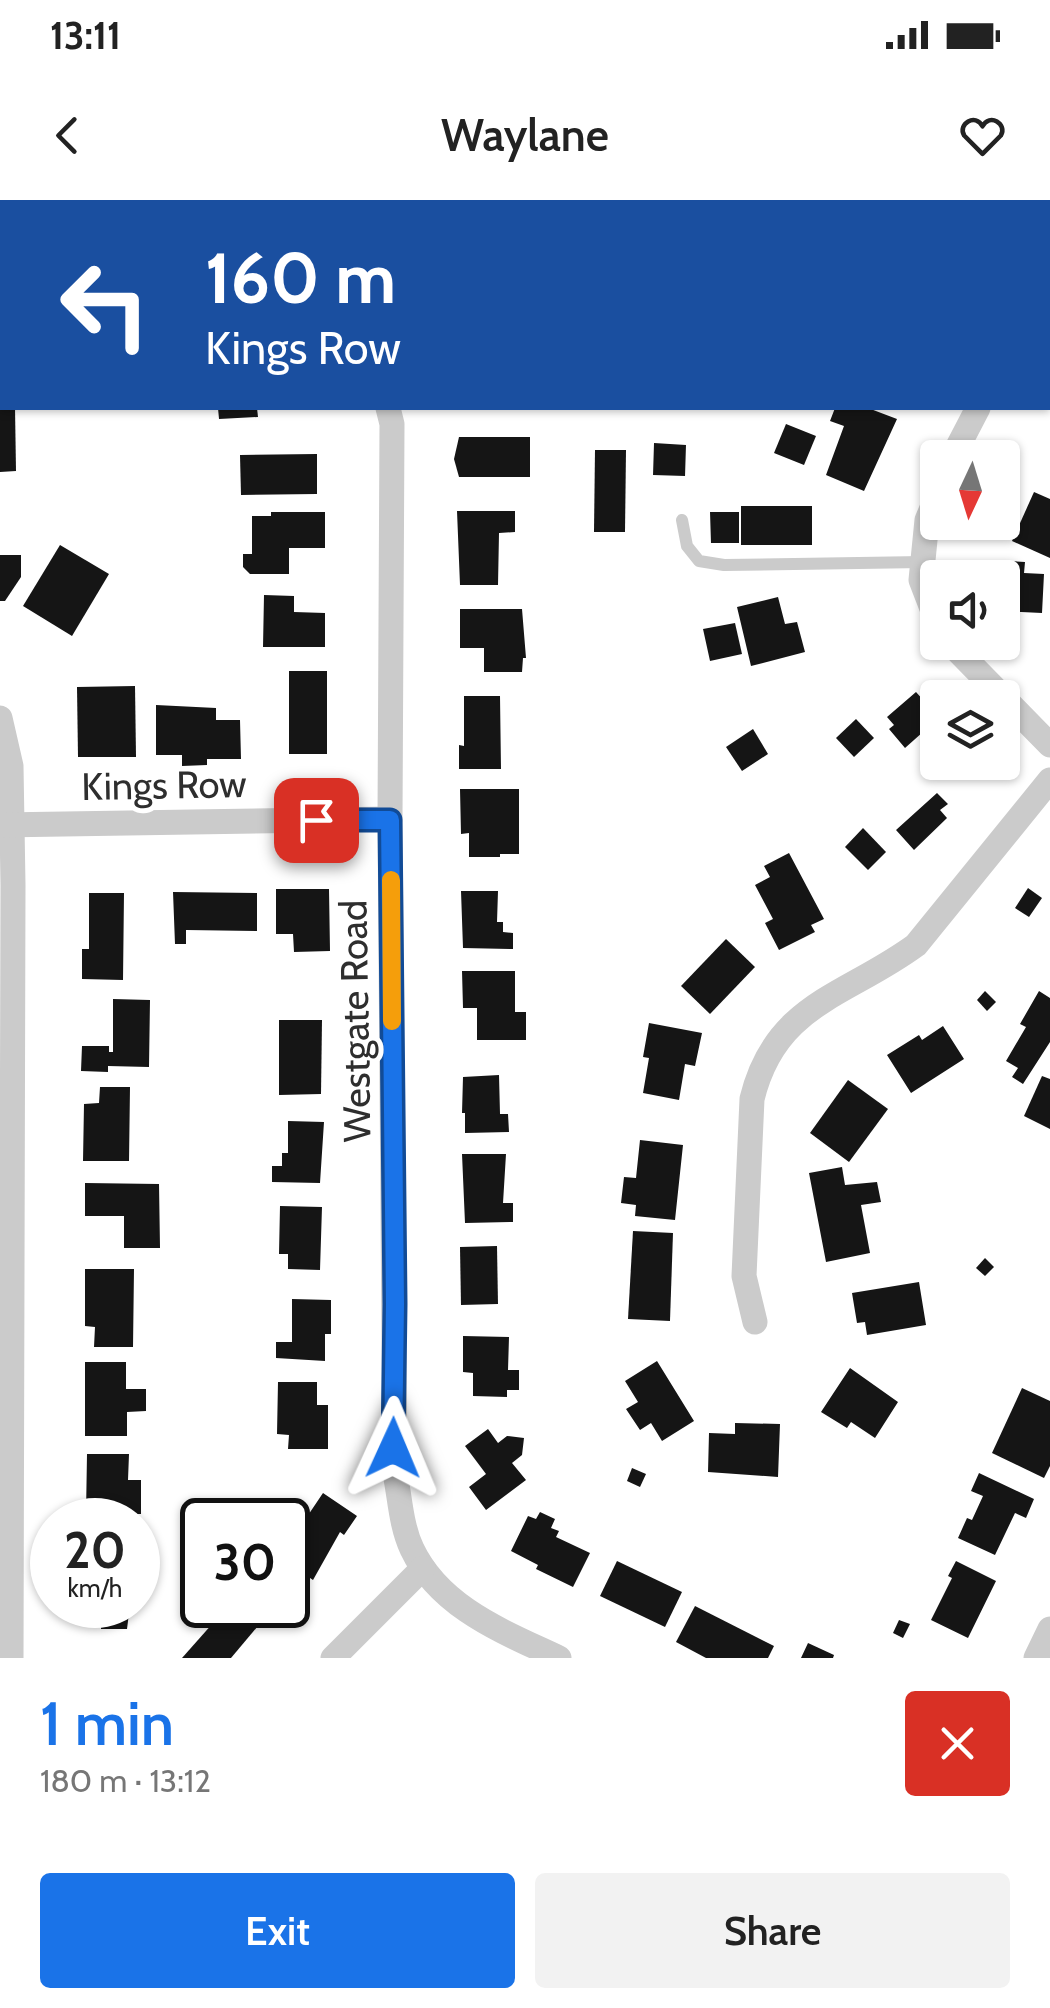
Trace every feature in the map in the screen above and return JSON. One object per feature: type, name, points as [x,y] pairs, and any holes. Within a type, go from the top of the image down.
[{"type":"street","name":"Westgate Road","points":[[388,410],[392,424],[393,1448],[406,1532],[423,1568]]},
{"type":"street","points":[[961,440],[977,410]]},
{"type":"street","points":[[967,660],[1050,745]]},
{"type":"street","points":[[0,718],[11,766],[6,825],[14,1270],[11,1658]]},
{"type":"street","points":[[755,1322],[744,1276],[752,1099],[758,1072],[774,1044],[800,1017],[827,996],[890,965],[916,945],[1050,780]]},
{"type":"street","name":"Kings Row","points":[[6,825],[390,820]]},
{"type":"street","points":[[333,1658],[423,1568],[456,1604],[485,1623],[559,1658]]},
{"type":"street","points":[[1036,1658],[1050,1629]]},
{"type":"lane","points":[[682,520],[687,546],[698,561],[724,566],[920,562]]},
{"type":"building","points":[[0,410],[15,410],[16,471],[0,472]]},
{"type":"building","points":[[218,410],[257,410],[258,417],[219,419]]},
{"type":"building","points":[[834,410],[873,410],[897,419],[864,491],[826,475],[844,426],[830,421]]},
{"type":"building","points":[[786,424],[816,436],[804,465],[774,453]]},
{"type":"building","points":[[459,437],[530,437],[530,477],[459,477],[454,459]]},
{"type":"building","points":[[654,443],[686,445],[685,476],[653,475]]},
{"type":"building","points":[[595,450],[626,450],[625,532],[594,532]]},
{"type":"building","points":[[317,454],[317,494],[241,495],[240,455]]},
{"type":"building","points":[[1034,492],[1050,499],[1050,558],[1012,541],[1020,540],[1020,523]]},
{"type":"building","points":[[741,506],[812,506],[812,545],[741,545]]},
{"type":"building","points":[[457,511],[515,511],[515,532],[499,533],[498,585],[460,585]]},
{"type":"building","points":[[271,512],[325,512],[325,548],[289,548],[289,574],[250,574],[243,567],[243,554],[252,554],[252,516],[271,516]]},
{"type":"building","points":[[710,512],[739,512],[739,543],[711,543]]},
{"type":"building","points":[[60,545],[109,574],[72,636],[23,606]]},
{"type":"building","points":[[0,555],[21,555],[21,577],[5,601],[0,601]]},
{"type":"building","points":[[1020,562],[1025,562],[1024,573],[1044,574],[1042,613],[1020,612]]},
{"type":"building","points":[[264,595],[294,596],[294,612],[325,613],[325,647],[263,647]]},
{"type":"building","points":[[778,597],[785,624],[797,622],[805,652],[751,666],[737,607]]},
{"type":"building","points":[[460,609],[522,609],[526,658],[522,672],[484,672],[484,648],[460,648]]},
{"type":"building","points":[[735,623],[742,654],[710,661],[703,629]]},
{"type":"building","points":[[289,671],[327,671],[327,754],[289,754]]},
{"type":"building","points":[[135,686],[136,757],[78,757],[77,687]]},
{"type":"building","points":[[916,692],[920,696],[920,735],[905,748],[889,729],[894,725],[887,717]]},
{"type":"building","points":[[464,696],[500,696],[501,769],[459,769],[459,745],[464,746]]},
{"type":"building","points":[[156,705],[216,708],[216,720],[240,720],[241,759],[207,759],[207,765],[182,766],[182,755],[156,755]]},
{"type":"building","points":[[856,719],[874,738],[854,757],[836,738]]},
{"type":"building","points":[[753,729],[768,754],[742,771],[726,747]]},
{"type":"building","points":[[460,789],[519,789],[519,854],[469,857],[469,833],[461,834]]},
{"type":"building","points":[[937,793],[948,804],[940,810],[947,818],[914,850],[896,830]]},
{"type":"building","points":[[863,828],[886,852],[868,870],[845,847]]},
{"type":"building","points":[[789,853],[824,919],[811,925],[815,932],[779,950],[765,923],[773,919],[755,885],[770,877],[764,866]]},
{"type":"building","points":[[1028,888],[1042,898],[1029,917],[1015,908]]},
{"type":"building","points":[[276,889],[329,889],[330,951],[294,952],[293,934],[276,934]]},
{"type":"building","points":[[461,891],[498,891],[497,922],[503,922],[503,932],[513,933],[513,949],[463,948]]},
{"type":"building","points":[[173,892],[257,893],[257,931],[186,930],[186,944],[175,944]]},
{"type":"building","points":[[89,893],[124,893],[123,980],[82,979],[82,949],[89,949]]},
{"type":"building","points":[[726,939],[755,967],[710,1014],[681,986]]},
{"type":"building","points":[[462,971],[515,971],[515,1012],[526,1012],[526,1040],[477,1040],[477,1008],[463,1008]]},
{"type":"building","points":[[985,991],[996,1002],[987,1011],[977,1000]]},
{"type":"building","points":[[1039,991],[1050,998],[1050,1042],[1023,1084],[1012,1077],[1018,1068],[1006,1061],[1026,1027],[1020,1024]]},
{"type":"building","points":[[113,999],[150,1000],[149,1067],[108,1066],[108,1072],[81,1071],[82,1046],[109,1046],[109,1052],[113,1052]]},
{"type":"building","points":[[279,1020],[322,1020],[321,1094],[279,1095]]},
{"type":"building","points":[[649,1023],[702,1033],[695,1066],[685,1064],[679,1100],[643,1093],[649,1058],[643,1057]]},
{"type":"building","points":[[943,1026],[964,1059],[911,1093],[887,1055],[919,1035],[922,1040]]},
{"type":"building","points":[[499,1075],[500,1114],[508,1114],[509,1132],[465,1133],[463,1077]]},
{"type":"building","points":[[1042,1076],[1050,1079],[1050,1129],[1024,1116]]},
{"type":"building","points":[[848,1080],[888,1109],[849,1162],[810,1133]]},
{"type":"building","points":[[100,1087],[130,1087],[129,1161],[83,1161],[84,1104],[99,1103]]},
{"type":"building","points":[[288,1121],[324,1122],[320,1183],[272,1182],[272,1166],[282,1166],[282,1153],[288,1153]]},
{"type":"building","points":[[640,1140],[683,1145],[675,1220],[635,1216],[636,1205],[621,1203],[624,1177],[636,1178]]},
{"type":"building","points":[[462,1154],[506,1154],[503,1203],[513,1203],[513,1222],[465,1223]]},
{"type":"building","points":[[842,1167],[845,1185],[877,1182],[881,1202],[861,1205],[870,1253],[826,1262],[809,1173]]},
{"type":"building","points":[[85,1183],[159,1184],[160,1248],[124,1248],[124,1216],[85,1216]]},
{"type":"building","points":[[280,1206],[322,1207],[320,1270],[288,1269],[288,1254],[279,1254]]},
{"type":"building","points":[[633,1231],[673,1233],[670,1321],[628,1319]]},
{"type":"building","points":[[497,1246],[498,1304],[461,1305],[460,1247]]},
{"type":"building","points":[[985,1258],[994,1267],[985,1276],[976,1268]]},
{"type":"building","points":[[85,1269],[134,1269],[133,1347],[94,1347],[95,1327],[85,1326]]},
{"type":"building","points":[[919,1282],[926,1325],[867,1335],[865,1322],[857,1323],[852,1293]]},
{"type":"building","points":[[292,1299],[331,1300],[331,1334],[325,1334],[325,1361],[276,1358],[276,1342],[292,1342]]},
{"type":"building","points":[[463,1336],[509,1337],[508,1370],[519,1370],[519,1390],[507,1390],[507,1397],[473,1396],[473,1373],[463,1372]]},
{"type":"building","points":[[657,1361],[694,1421],[662,1441],[651,1423],[640,1430],[626,1409],[638,1402],[625,1381]]},
{"type":"building","points":[[85,1362],[126,1362],[126,1389],[146,1389],[146,1411],[127,1412],[127,1436],[85,1436]]},
{"type":"building","points":[[850,1368],[898,1402],[875,1438],[851,1422],[847,1428],[821,1412]]},
{"type":"building","points":[[278,1382],[317,1382],[317,1405],[328,1405],[328,1449],[288,1449],[289,1435],[277,1434]]},
{"type":"building","points":[[1022,1388],[1050,1401],[1050,1466],[1044,1478],[992,1453]]},
{"type":"building","points":[[735,1423],[780,1424],[778,1477],[708,1472],[709,1433],[735,1434]]},
{"type":"building","points":[[488,1429],[498,1443],[507,1436],[524,1438],[522,1455],[512,1463],[526,1480],[486,1510],[469,1487],[486,1474],[465,1446]]},
{"type":"building","points":[[87,1454],[129,1454],[128,1480],[141,1480],[141,1498],[86,1498]]},
{"type":"building","points":[[632,1468],[646,1474],[640,1487],[627,1481]]},
{"type":"building","points":[[979,1473],[1034,1499],[1026,1518],[1015,1513],[995,1555],[958,1538],[983,1496],[971,1491]]},
{"type":"building","points":[[323,1493],[357,1516],[344,1535],[340,1532],[313,1580],[310,1578],[310,1512]]},
{"type":"building","points":[[540,1512],[555,1519],[551,1528],[559,1531],[556,1537],[590,1553],[573,1587],[536,1569],[538,1565],[511,1551],[528,1516],[536,1519]]},
{"type":"building","points":[[617,1561],[682,1592],[665,1627],[600,1596]]},
{"type":"building","points":[[956,1561],[996,1581],[968,1638],[931,1620]]},
{"type":"building","points":[[695,1606],[774,1646],[768,1658],[706,1658],[676,1642]]},
{"type":"building","points":[[899,1620],[910,1624],[903,1638],[893,1633]]},
{"type":"building","points":[[209,1628],[256,1628],[231,1658],[182,1658]]},
{"type":"building","points":[[808,1643],[834,1655],[833,1658],[801,1658]]},
{"type":"slow traffic","points":[[391,880],[392,1021]]},
{"type":"route","points":[[316,820],[390,820],[393,1448]]}]
